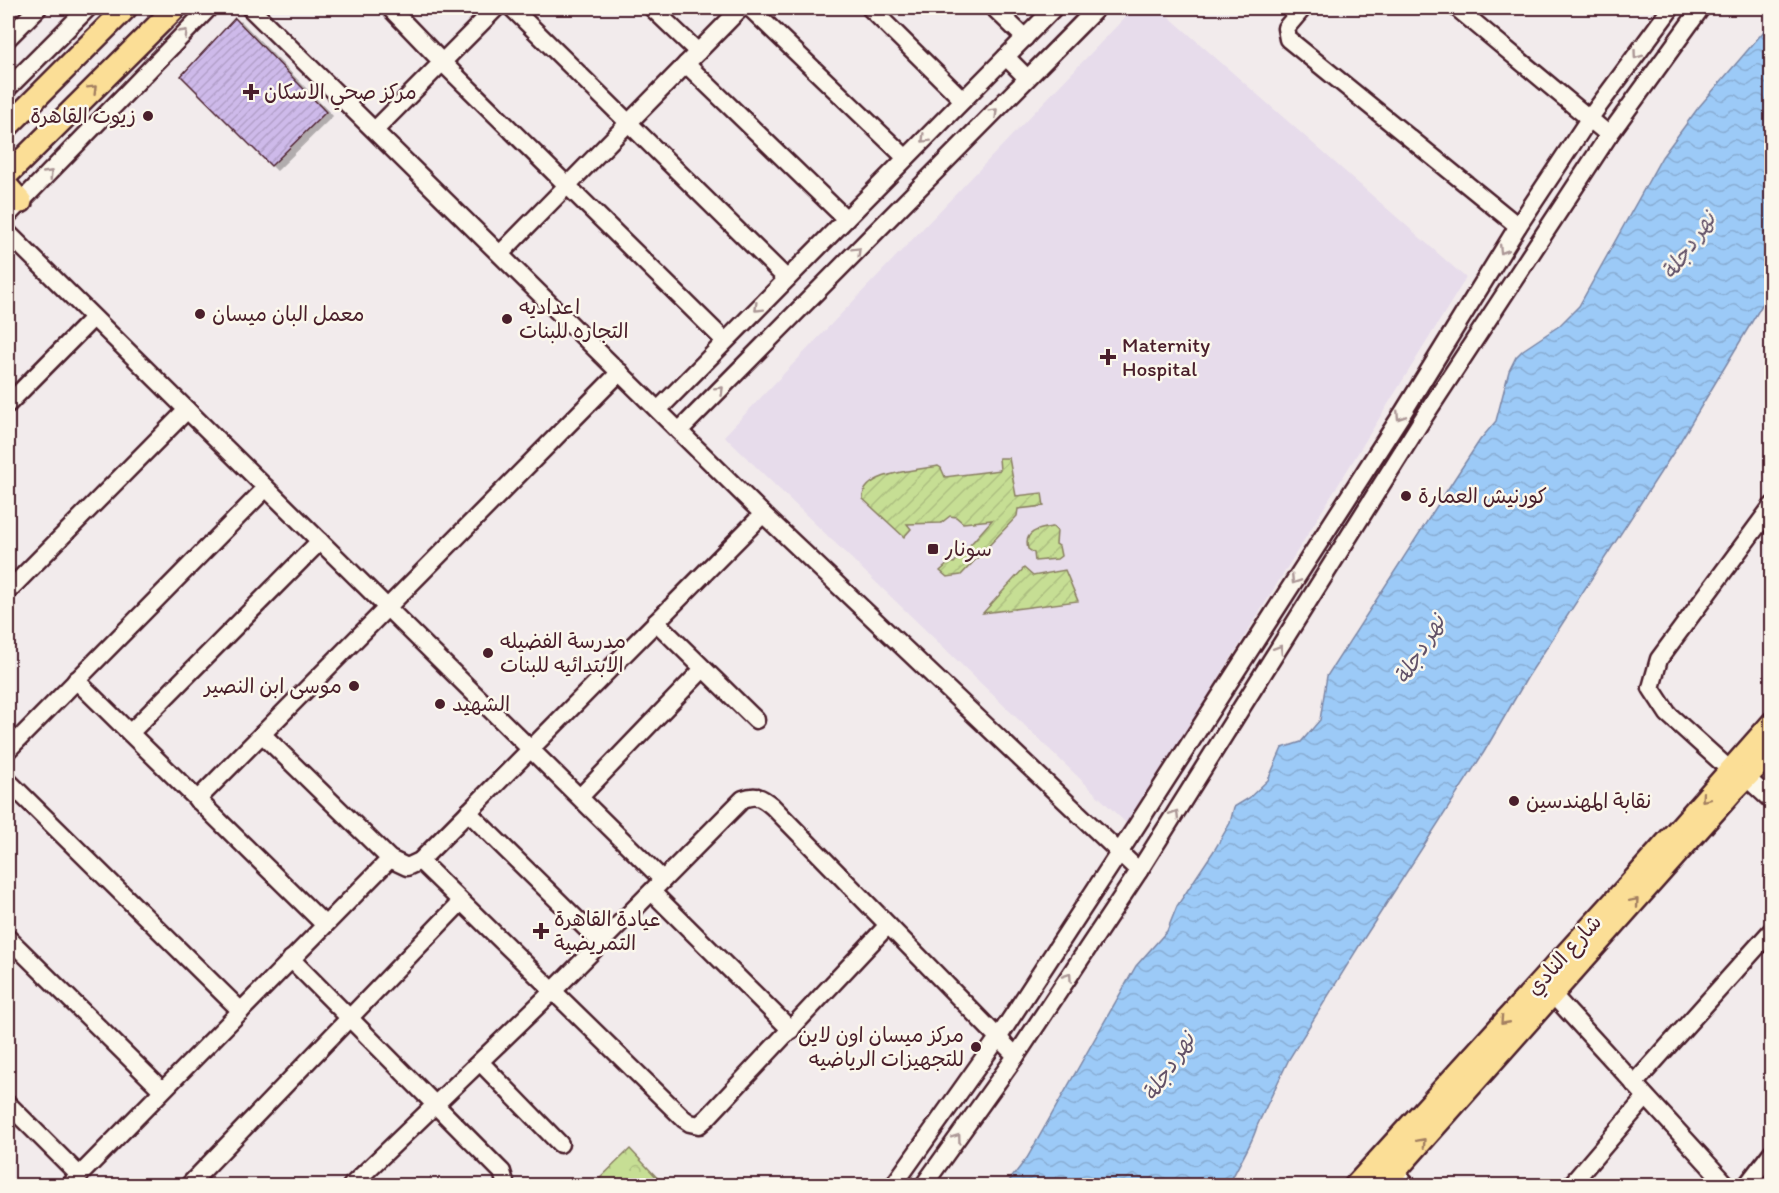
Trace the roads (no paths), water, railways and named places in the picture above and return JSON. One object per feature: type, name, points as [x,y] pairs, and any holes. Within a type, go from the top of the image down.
[{"type":"main road","points":[[8,126],[126,8]]},
{"type":"main road","points":[[8,174],[175,8]]},
{"type":"main road","name":"شارع النادي","points":[[1395,1181],[1553,995],[1730,794],[1739,774],[1772,723]]},
{"type":"main road","name":"شارع النادي","points":[[1355,1185],[1629,884],[1739,774],[1772,751]]},
{"type":"street","points":[[8,38],[38,8]]},
{"type":"street","points":[[8,88],[88,8]]},
{"type":"street","points":[[12,201],[209,8]]},
{"type":"street","points":[[250,8],[763,514],[1139,871]]},
{"type":"street","points":[[390,8],[725,341]]},
{"type":"street","points":[[375,130],[496,8]]},
{"type":"street","points":[[512,8],[787,279]]},
{"type":"street","points":[[652,8],[692,58],[846,219]]},
{"type":"street","points":[[500,254],[741,8]]},
{"type":"street","points":[[750,8],[906,158]]},
{"type":"street","points":[[870,8],[963,100]]},
{"type":"street","points":[[994,8],[1024,38]]},
{"type":"street","points":[[658,410],[1054,8]]},
{"type":"street","points":[[679,431],[1097,8]]},
{"type":"street","points":[[1303,8],[1286,28],[1288,39],[1518,226]]},
{"type":"street","points":[[1457,8],[1609,135]]},
{"type":"street","points":[[893,1185],[998,1038],[1119,853],[1404,411],[1518,226],[1589,118],[1671,8]]},
{"type":"street","points":[[923,1185],[1016,1056],[1139,871],[1422,420],[1609,135],[1701,8]]},
{"type":"street","points":[[1006,57],[1027,78]]},
{"type":"street","points":[[8,233],[580,797],[657,886],[791,1030]]},
{"type":"street","points":[[8,404],[93,318]]},
{"type":"street","points":[[197,800],[620,372]]},
{"type":"street","points":[[8,591],[187,410]]},
{"type":"street","points":[[8,750],[266,489]]},
{"type":"street","points":[[1772,506],[1659,659],[1651,688],[1668,714],[1772,801]]},
{"type":"street","points":[[262,734],[390,859],[407,867],[420,861],[763,514]]},
{"type":"street","points":[[130,733],[320,541]]},
{"type":"street","points":[[656,622],[756,720]]},
{"type":"street","points":[[580,797],[704,669]]},
{"type":"street","points":[[76,680],[325,925]]},
{"type":"street","points":[[8,780],[241,1011]]},
{"type":"street","points":[[351,1185],[552,992],[743,799],[753,795],[762,798],[772,806],[1016,1056]]},
{"type":"street","points":[[468,812],[601,943]]},
{"type":"street","points":[[8,1104],[74,1180],[390,859]]},
{"type":"street","points":[[420,861],[690,1124],[699,1125],[707,1118],[888,925]]},
{"type":"street","points":[[192,1184],[461,902]]},
{"type":"street","points":[[1634,1084],[1772,930]]},
{"type":"street","points":[[8,938],[162,1090]]},
{"type":"street","points":[[291,959],[502,1172],[505,1182],[503,1185]]},
{"type":"street","points":[[1553,995],[1728,1185]]},
{"type":"street","points":[[480,1062],[560,1144]]},
{"type":"street","points":[[1570,1185],[1646,1097]]},
{"type":"street","points":[[1746,1185],[1772,1152]]},
{"type":"water","name":"نهر دجلة","points":[[1771,23],[1771,290],[1675,450],[1527,678],[1484,752],[1289,1059],[1229,1185],[1006,1185],[1027,1158],[1136,966],[1167,931],[1177,906],[1230,823],[1234,807],[1249,798],[1268,780],[1282,748],[1301,742],[1320,720],[1327,676],[1480,440],[1496,421],[1509,371],[1516,357],[1559,326],[1579,306],[1662,157],[1698,108]]},
{"type":"place","name":"مركز صحي الاسكان","points":[[251,92]]},
{"type":"place","name":"زيوت القاهرة","points":[[148,116]]},
{"type":"place","name":"معمل البان ميسان","points":[[200,314]]},
{"type":"place","name":"اعداديه التجاره للبنات","points":[[507,319]]},
{"type":"place","name":"Maternity Hospital","points":[[1108,357]]},
{"type":"place","name":"كورنيش العمارة","points":[[1406,496]]},
{"type":"place","name":"سونار","points":[[933,549]]},
{"type":"place","name":"مدرسة الفضيله الابتدائيه للبنات","points":[[488,653]]},
{"type":"place","name":"موسى ابن النصير","points":[[354,686]]},
{"type":"place","name":"الشهيد","points":[[440,704]]},
{"type":"place","name":"نقابة المهندسين","points":[[1514,801]]},
{"type":"place","name":"عيادة القاهرة التمريضية","points":[[541,931]]},
{"type":"place","name":"مركز ميسان اون لاين للتجهيزات الرياضيه","points":[[976,1047]]}]
